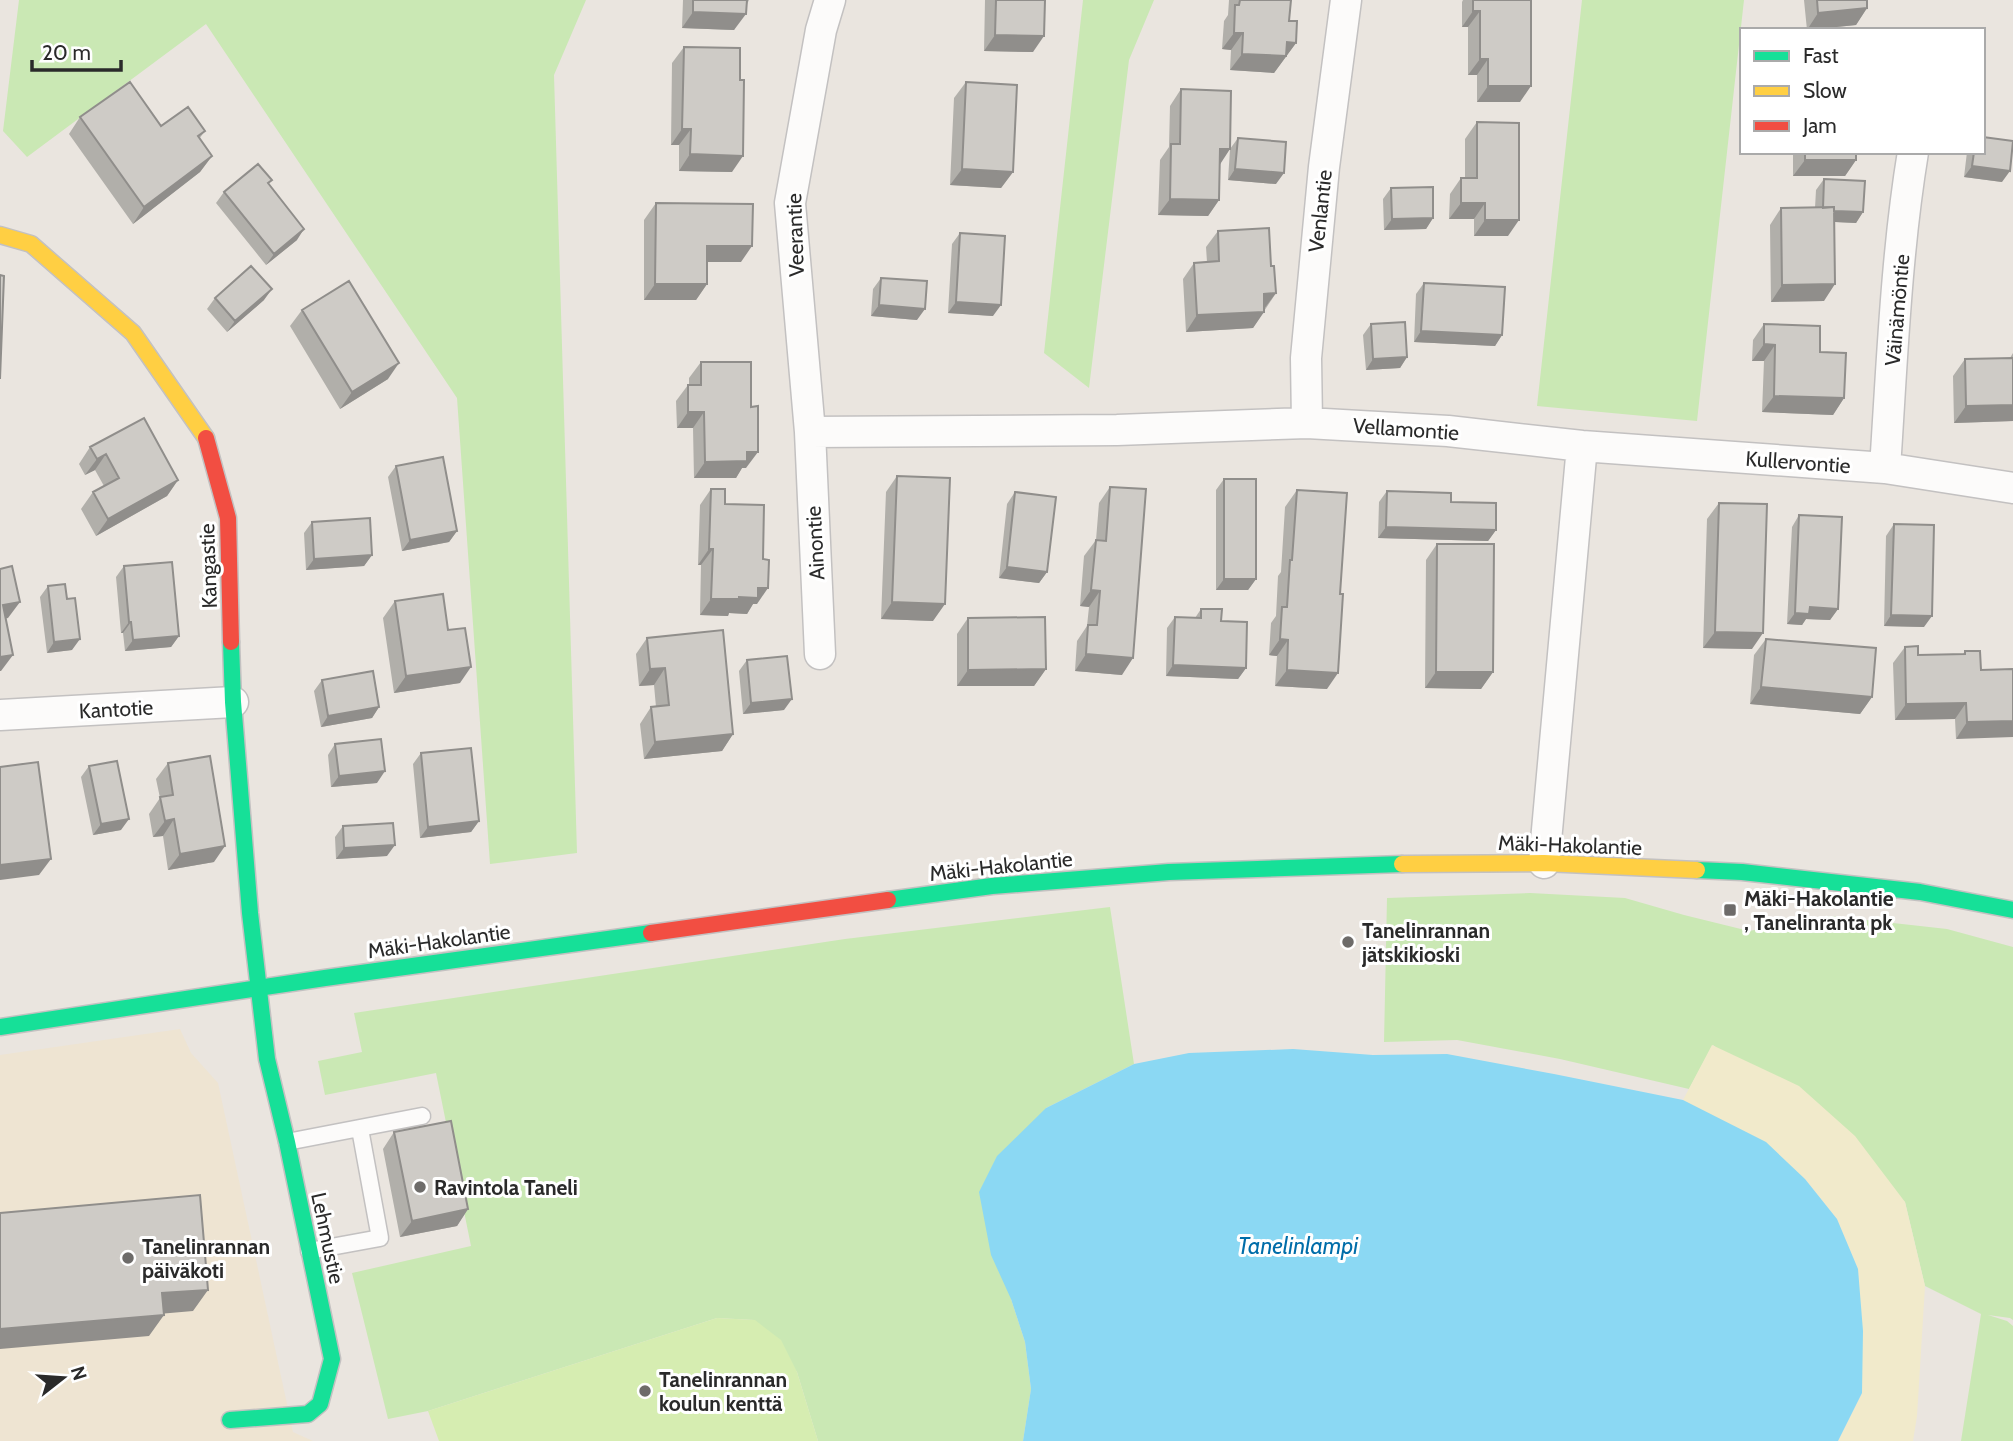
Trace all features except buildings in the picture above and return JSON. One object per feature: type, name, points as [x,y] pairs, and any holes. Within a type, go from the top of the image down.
[{"type":"street","name":"Veerantie","points":[[810,432],[790,203],[821,30],[830,0]]},
{"type":"street","name":"Venlantie","points":[[1307,423],[1306,358],[1324,167],[1346,0]]},
{"type":"street","name":"Väinämöntie","points":[[1885,468],[1895,321],[1913,154]]},
{"type":"street","name":"Kangastie","points":[[0,235],[32,244],[133,333],[207,440],[228,518],[233,702],[250,913],[259,989]]},
{"type":"street","name":"Vellamontie","points":[[810,432],[1117,430],[1307,423],[1448,431],[1583,446]]},
{"type":"street","name":"Ainontie","points":[[810,432],[820,654]]},
{"type":"street","name":"Kullervontie","points":[[1583,446],[1885,468],[2013,488]]},
{"type":"street","points":[[1544,863],[1583,446]]},
{"type":"street","name":"Kantotie","points":[[0,715],[233,702]]},
{"type":"street","name":"Mäki-Hakolantie","points":[[0,1027],[992,886],[1169,872],[1414,863],[1544,863],[1742,872],[1920,892],[2013,910]]},
{"type":"street","name":"Lehmustie","points":[[230,1420],[308,1414],[320,1404],[332,1359],[267,1059],[259,989]]},
{"type":"lane","points":[[287,1142],[422,1116]]},
{"type":"lane","points":[[309,1251],[380,1238],[360,1129]]},
{"type":"shaded area","name":"Tanelinrannan päiväkoti","points":[[180,1029],[191,1053],[218,1083],[293,1432],[313,1441],[0,1441],[0,1055]]},
{"type":"green space","points":[[19,0],[586,0],[554,75],[577,853],[490,864],[457,398],[206,24],[27,157],[3,131]]},
{"type":"green space","points":[[1083,0],[1154,0],[1129,60],[1089,388],[1044,353]]},
{"type":"green space","points":[[1582,0],[1744,0],[1697,421],[1537,406]]},
{"type":"green space","points":[[1530,893],[1625,898],[1749,931],[1830,916],[1947,929],[2013,947],[2013,1320],[1988,1315],[2007,1321],[2013,1326],[2013,1441],[1961,1441],[1981,1314],[1925,1286],[1905,1202],[1713,1045],[1689,1089],[1560,1059],[1457,1040],[1384,1042],[1387,898]]},
{"type":"green space","points":[[1110,907],[1134,1064],[1046,1108],[1011,1299],[1025,1342],[1031,1389],[1023,1441],[818,1441],[797,1372],[754,1320],[717,1318],[428,1411],[388,1419],[352,1273],[471,1246],[436,1073],[325,1095],[318,1061],[362,1052],[354,1013],[845,939]]},
{"type":"green space","name":"Tanelinrannan koulun kenttä","points":[[717,1318],[755,1320],[781,1340],[797,1372],[818,1441],[439,1441],[428,1411]]},
{"type":"sand","points":[[1712,1045],[1799,1086],[1855,1136],[1905,1202],[1925,1286],[1913,1441],[1838,1441],[1862,1393],[1858,1269],[1837,1219],[1805,1179],[1683,1100]]},
{"type":"water","name":"Tanelinlampi","points":[[1293,1049],[1373,1055],[1447,1054],[1554,1074],[1683,1100],[1766,1142],[1805,1179],[1837,1219],[1858,1269],[1863,1331],[1862,1393],[1838,1441],[1023,1441],[1031,1389],[1025,1342],[1011,1299],[991,1255],[979,1192],[997,1156],[1046,1108],[1134,1064],[1189,1053]]},
{"type":"traffic: fast","points":[[230,1420],[308,1414],[320,1404],[332,1359],[267,1059],[250,913],[233,702],[231,642]]},
{"type":"traffic: fast","points":[[888,900],[992,886],[1169,872],[1402,864]]},
{"type":"traffic: fast","points":[[1697,870],[1742,872],[1920,892],[2013,910]]},
{"type":"traffic: fast","points":[[0,1027],[651,933]]},
{"type":"traffic: slow","points":[[0,235],[31,244],[133,333],[206,438]]},
{"type":"traffic: slow","points":[[1402,864],[1544,863],[1697,870]]},
{"type":"traffic: jam","points":[[206,438],[228,518],[231,642]]},
{"type":"traffic: jam","points":[[651,933],[888,900]]},
{"type":"place","name":"Mäki-Hakolantie , Tanelinranta pk","points":[[1730,910]]},
{"type":"place","name":"Tanelinrannan jätskikioski","points":[[1348,942]]},
{"type":"place","name":"Ravintola Taneli","points":[[420,1187]]},
{"type":"place","name":"Tanelinrannan päiväkoti","points":[[128,1258]]},
{"type":"place","name":"Tanelinrannan koulun kenttä","points":[[645,1391]]}]
